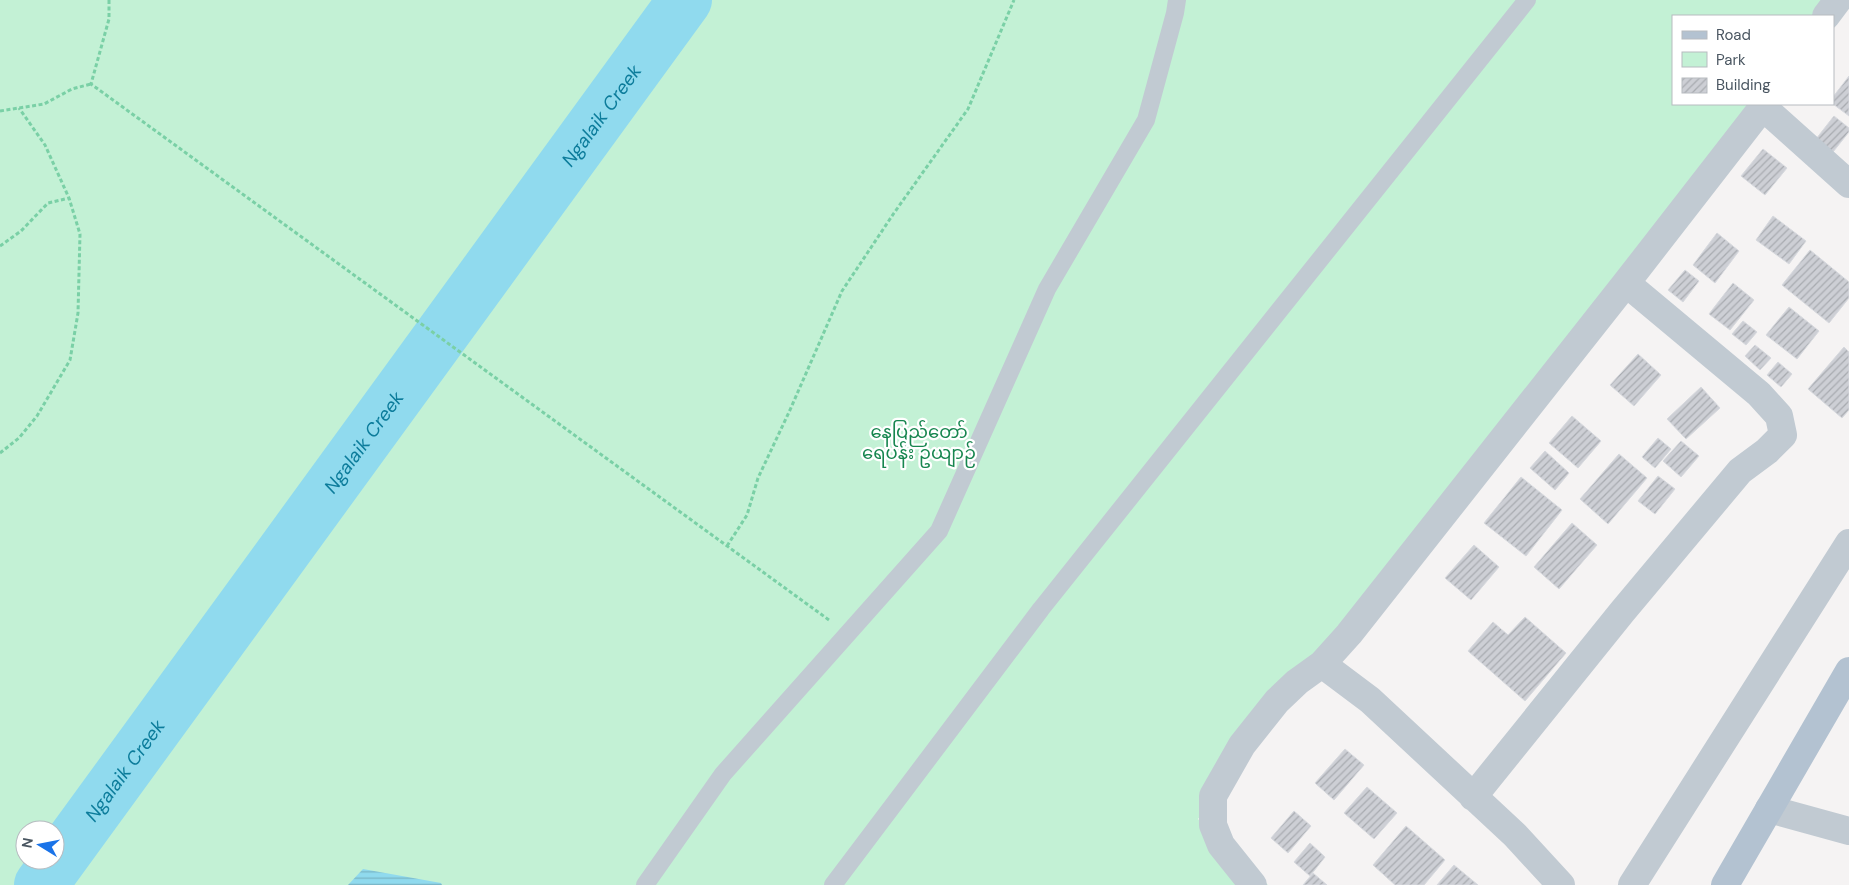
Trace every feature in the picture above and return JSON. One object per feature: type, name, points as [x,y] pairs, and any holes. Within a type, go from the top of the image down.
[{"type":"main road","points":[[1725,885],[1849,671]]},
{"type":"street","points":[[1827,15],[1838,0]]},
{"type":"street","points":[[1253,885],[1222,844],[1213,825],[1214,796],[1242,745],[1277,701],[1297,682],[1322,664],[1349,634],[1764,105],[1849,184]]},
{"type":"street","points":[[1474,796],[1622,612],[1740,471],[1767,452],[1783,435],[1778,416],[1759,394],[1626,283]]},
{"type":"street","points":[[1632,885],[1849,543]]},
{"type":"street","points":[[1322,664],[1370,700],[1474,796],[1515,835],[1561,885]]},
{"type":"street","points":[[1769,809],[1849,830]]},
{"type":"lane","points":[[645,885],[723,774],[939,531],[1047,289],[1146,120],[1176,13],[1177,0]]},
{"type":"lane","points":[[833,885],[1041,609],[1528,0]]},
{"type":"path","points":[[91,84],[109,19],[109,0]]},
{"type":"path","points":[[727,546],[747,514],[758,478],[842,291],[894,213],[968,109],[1014,0]]},
{"type":"path","points":[[0,111],[44,104],[72,89],[91,84]]},
{"type":"path","points":[[91,84],[848,633]]},
{"type":"path","points":[[0,453],[19,438],[37,416],[70,360],[78,313],[80,234],[68,198],[45,145],[19,108]]},
{"type":"path","points":[[0,246],[21,231],[48,203],[68,198]]},
{"type":"green space","name":"နေပြည်တော် ရေပန်း ဥယျာဉ်","points":[[0,0],[1838,0],[1827,15],[1672,15],[1672,105],[1756,105],[1198,819],[1268,885],[0,885]]},
{"type":"water","points":[[363,869],[441,883],[442,885],[348,885]]},
{"type":"building","points":[[1849,76],[1849,116],[1834,105],[1834,96]]},
{"type":"building","points":[[1834,116],[1849,128],[1849,132],[1833,152],[1816,139]]},
{"type":"building","points":[[1763,149],[1787,168],[1765,195],[1741,176]]},
{"type":"building","points":[[1773,216],[1806,241],[1789,264],[1756,240]]},
{"type":"building","points":[[1717,233],[1739,251],[1715,283],[1693,265]]},
{"type":"building","points":[[1810,250],[1849,282],[1849,298],[1829,323],[1782,285]]},
{"type":"building","points":[[1685,270],[1699,281],[1683,302],[1668,290]]},
{"type":"building","points":[[1733,283],[1754,300],[1730,330],[1709,314]]},
{"type":"building","points":[[1789,307],[1819,331],[1797,359],[1766,335]]},
{"type":"building","points":[[1743,321],[1757,332],[1746,345],[1732,334]]},
{"type":"building","points":[[1755,345],[1771,358],[1760,370],[1745,356]]},
{"type":"building","points":[[1844,347],[1849,352],[1849,410],[1842,418],[1808,389]]},
{"type":"building","points":[[1638,354],[1661,375],[1634,406],[1610,385]]},
{"type":"building","points":[[1778,362],[1792,374],[1781,387],[1767,375]]},
{"type":"building","points":[[1701,387],[1720,408],[1686,439],[1667,419]]},
{"type":"building","points":[[1572,416],[1601,441],[1578,468],[1549,443]]},
{"type":"building","points":[[1658,438],[1671,449],[1655,468],[1642,457]]},
{"type":"building","points":[[1681,441],[1699,456],[1681,477],[1663,461]]},
{"type":"building","points":[[1545,451],[1569,473],[1555,490],[1530,468]]},
{"type":"building","points":[[1619,454],[1647,478],[1608,524],[1580,499]]},
{"type":"building","points":[[1658,476],[1675,489],[1655,514],[1638,501]]},
{"type":"building","points":[[1521,477],[1562,510],[1526,556],[1484,523]]},
{"type":"building","points":[[1572,523],[1597,545],[1559,589],[1534,567]]},
{"type":"building","points":[[1474,545],[1499,567],[1471,600],[1445,578]]},
{"type":"building","points":[[1525,617],[1566,653],[1525,701],[1468,651],[1493,622],[1508,635]]},
{"type":"building","points":[[1345,749],[1364,765],[1334,800],[1315,783]]},
{"type":"building","points":[[1367,787],[1397,813],[1374,839],[1344,813]]},
{"type":"building","points":[[1294,811],[1311,826],[1288,853],[1271,838]]},
{"type":"building","points":[[1406,826],[1445,860],[1424,885],[1395,885],[1373,865]]},
{"type":"building","points":[[1310,843],[1325,857],[1310,876],[1294,862]]},
{"type":"building","points":[[1454,865],[1478,885],[1437,885]]},
{"type":"building","points":[[1313,873],[1327,885],[1303,885]]},
{"type":"waterway","name":"Ngalaik Creek","points":[[41,885],[685,0]]}]
